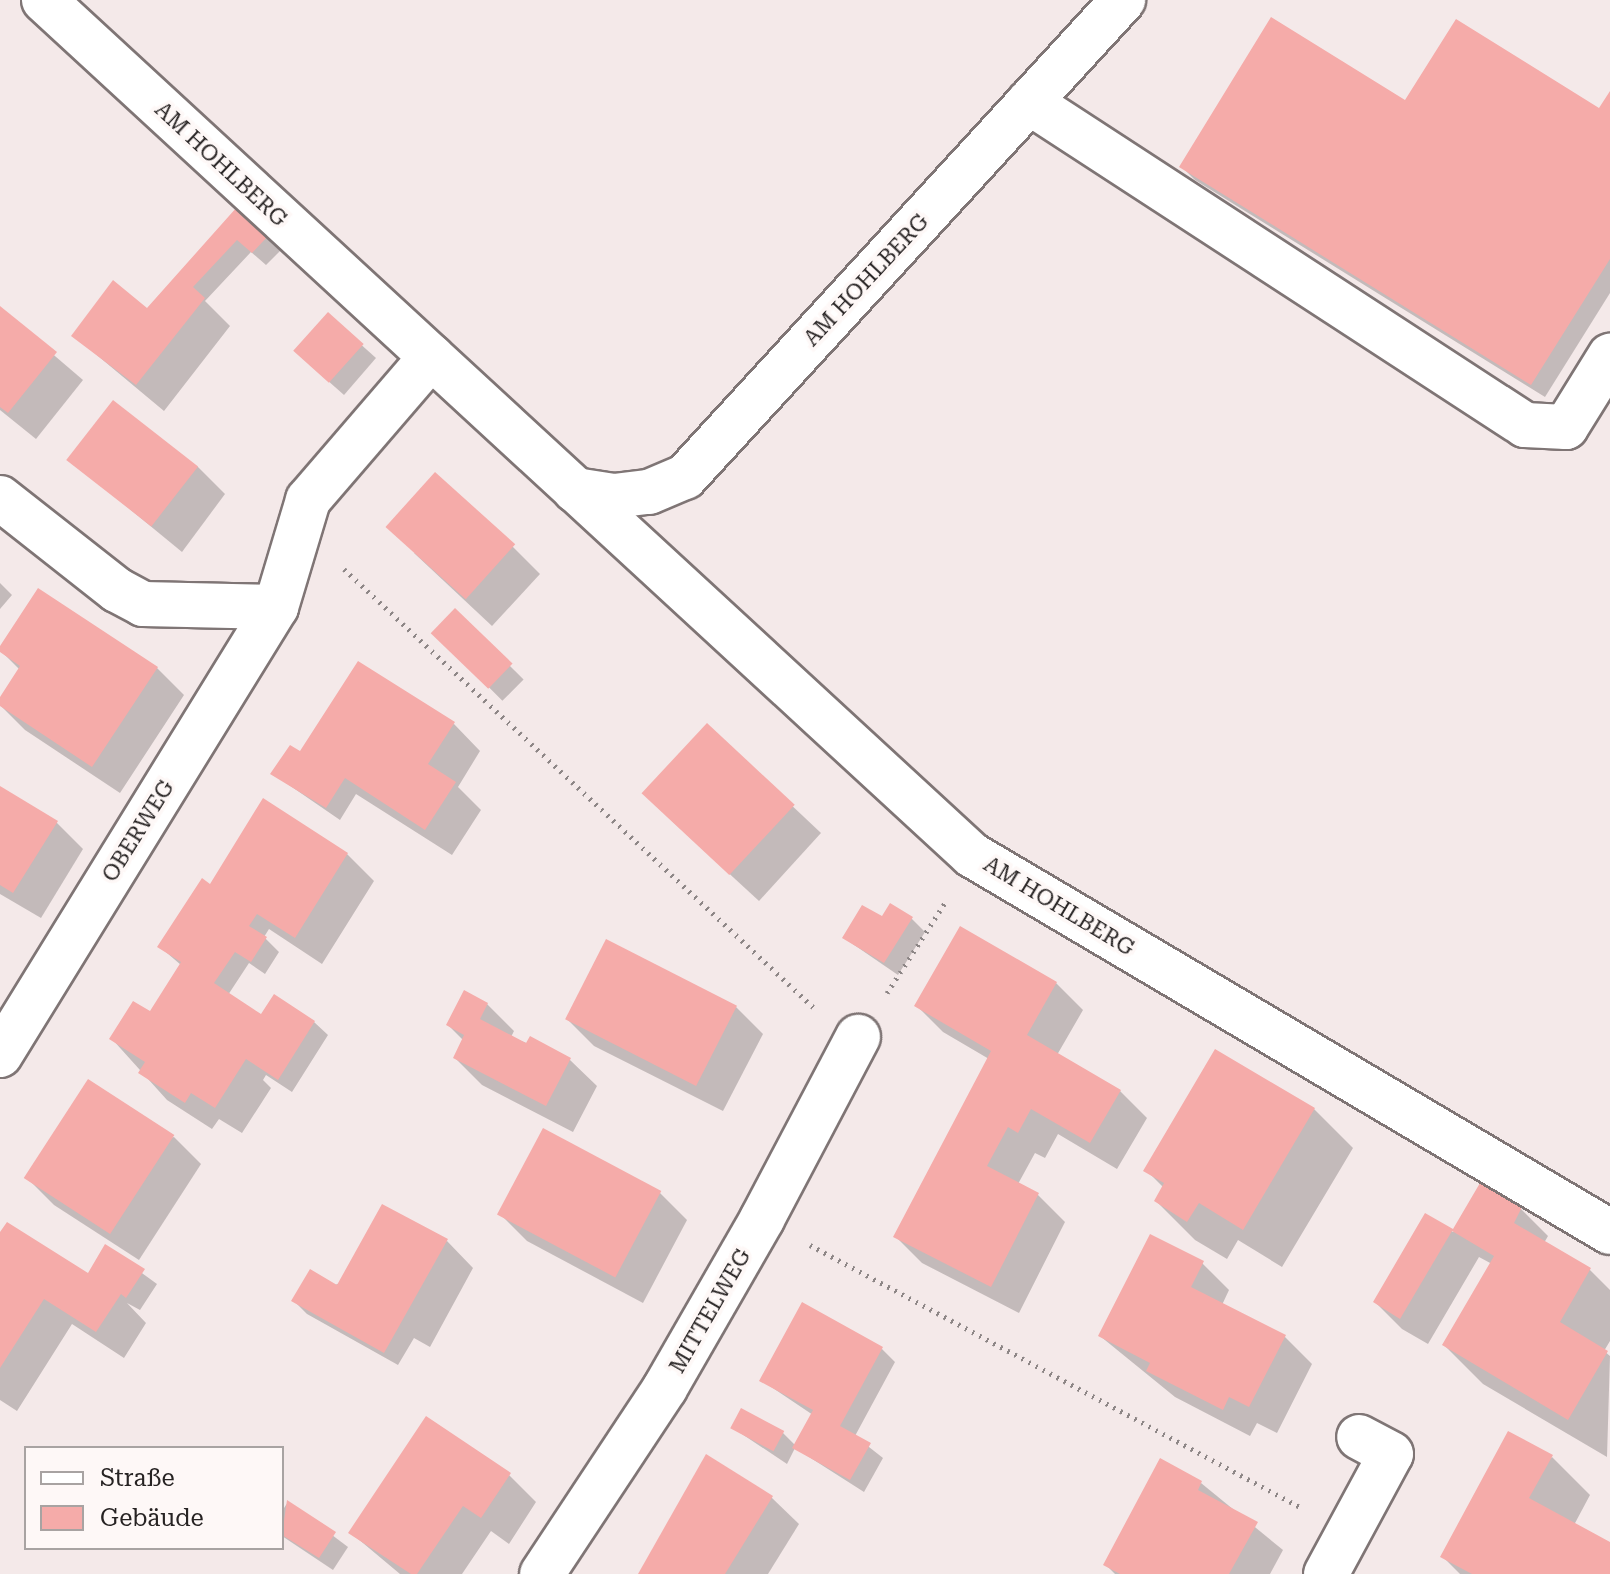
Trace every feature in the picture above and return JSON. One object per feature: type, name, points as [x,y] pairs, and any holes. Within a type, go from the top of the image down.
[{"type":"street","name":"AM HOHLBERG","points":[[44,0],[972,855],[1610,1232]]},
{"type":"street","name":"AM HOHLBERG","points":[[575,490],[614,496],[649,492],[685,477],[1123,0]]},
{"type":"street","points":[[1029,102],[1525,425],[1566,427],[1610,356]]},
{"type":"street","name":"OBERWEG","points":[[0,1055],[276,607],[304,523],[308,500],[431,357]]},
{"type":"street","points":[[0,498],[117,590],[143,604],[276,607]]},
{"type":"street","name":"MITTELWEG","points":[[542,1574],[665,1388],[762,1219],[858,1037]]},
{"type":"street","points":[[1326,1574],[1391,1454],[1359,1437]]},
{"type":"path","points":[[304,523],[370,598],[814,1008],[858,1037],[972,855]]},
{"type":"path","points":[[762,1219],[1349,1533]]},
{"type":"building","points":[[1271,17],[1405,100],[1456,19],[1599,108],[1610,91],[1610,259],[1531,385],[1179,167]]},
{"type":"building","points":[[237,207],[268,236],[252,253],[237,240],[193,287],[205,298],[136,385],[71,336],[113,280],[147,308]]},
{"type":"building","points":[[0,306],[57,352],[8,413],[0,407]]},
{"type":"building","points":[[328,312],[364,344],[329,383],[293,351]]},
{"type":"building","points":[[113,400],[198,466],[151,526],[66,460]]},
{"type":"building","points":[[435,472],[515,544],[466,599],[385,527]]},
{"type":"building","points":[[38,588],[158,667],[92,767],[0,706],[0,697],[20,666],[0,652],[0,646]]},
{"type":"building","points":[[455,608],[513,664],[488,689],[431,633]]},
{"type":"building","points":[[358,661],[455,722],[428,764],[456,782],[425,830],[345,778],[326,808],[270,774],[290,745],[300,751]]},
{"type":"building","points":[[707,723],[795,805],[729,875],[642,793]]},
{"type":"building","points":[[0,786],[58,821],[13,893],[0,885]]},
{"type":"building","points":[[263,798],[348,853],[295,938],[257,914],[249,926],[267,937],[251,962],[235,952],[214,983],[261,1014],[274,994],[315,1021],[278,1080],[246,1059],[215,1108],[191,1093],[185,1103],[138,1073],[145,1062],[109,1039],[133,1001],[150,1011],[181,962],[157,947],[202,878],[210,884]]},
{"type":"building","points":[[890,903],[913,917],[884,963],[842,938],[862,905],[882,916]]},
{"type":"building","points":[[960,926],[1057,982],[1027,1035],[1121,1090],[1090,1143],[1031,1109],[1018,1133],[1008,1127],[987,1166],[1039,1193],[991,1287],[893,1237],[991,1051],[914,1006]]},
{"type":"building","points":[[606,939],[737,1006],[696,1086],[565,1019]]},
{"type":"building","points":[[464,990],[488,1003],[480,1019],[526,1043],[530,1036],[571,1058],[546,1106],[453,1058],[464,1035],[446,1025]]},
{"type":"building","points":[[1215,1049],[1315,1108],[1243,1230],[1199,1203],[1187,1222],[1154,1201],[1164,1183],[1143,1171]]},
{"type":"building","points":[[88,1079],[174,1135],[110,1234],[24,1178]]},
{"type":"building","points":[[543,1128],[661,1191],[615,1277],[497,1215]]},
{"type":"building","points":[[1480,1183],[1522,1207],[1514,1223],[1591,1268],[1560,1322],[1608,1351],[1568,1420],[1442,1345],[1494,1256],[1452,1231],[1400,1319],[1373,1302],[1425,1213],[1453,1229]]},
{"type":"building","points":[[382,1204],[448,1239],[384,1353],[291,1301],[310,1269],[337,1285]]},
{"type":"building","points":[[7,1222],[88,1273],[105,1244],[145,1269],[126,1298],[121,1294],[96,1332],[44,1299],[0,1368],[0,1232]]},
{"type":"building","points":[[1150,1234],[1204,1261],[1191,1287],[1286,1335],[1249,1407],[1229,1397],[1223,1410],[1146,1371],[1150,1363],[1098,1336]]},
{"type":"building","points":[[802,1302],[883,1347],[840,1426],[871,1443],[850,1480],[792,1448],[813,1410],[759,1381]]},
{"type":"building","points":[[741,1408],[784,1431],[773,1451],[730,1428]]},
{"type":"building","points":[[426,1416],[511,1473],[481,1518],[463,1506],[417,1574],[411,1574],[348,1533]]},
{"type":"building","points":[[1508,1431],[1553,1455],[1529,1498],[1610,1542],[1610,1574],[1472,1574],[1440,1557]]},
{"type":"building","points":[[706,1454],[773,1496],[725,1574],[638,1574]]},
{"type":"building","points":[[1160,1458],[1202,1481],[1198,1490],[1258,1522],[1229,1574],[1120,1574],[1103,1565]]},
{"type":"building","points":[[287,1500],[336,1532],[319,1558],[284,1536]]}]
